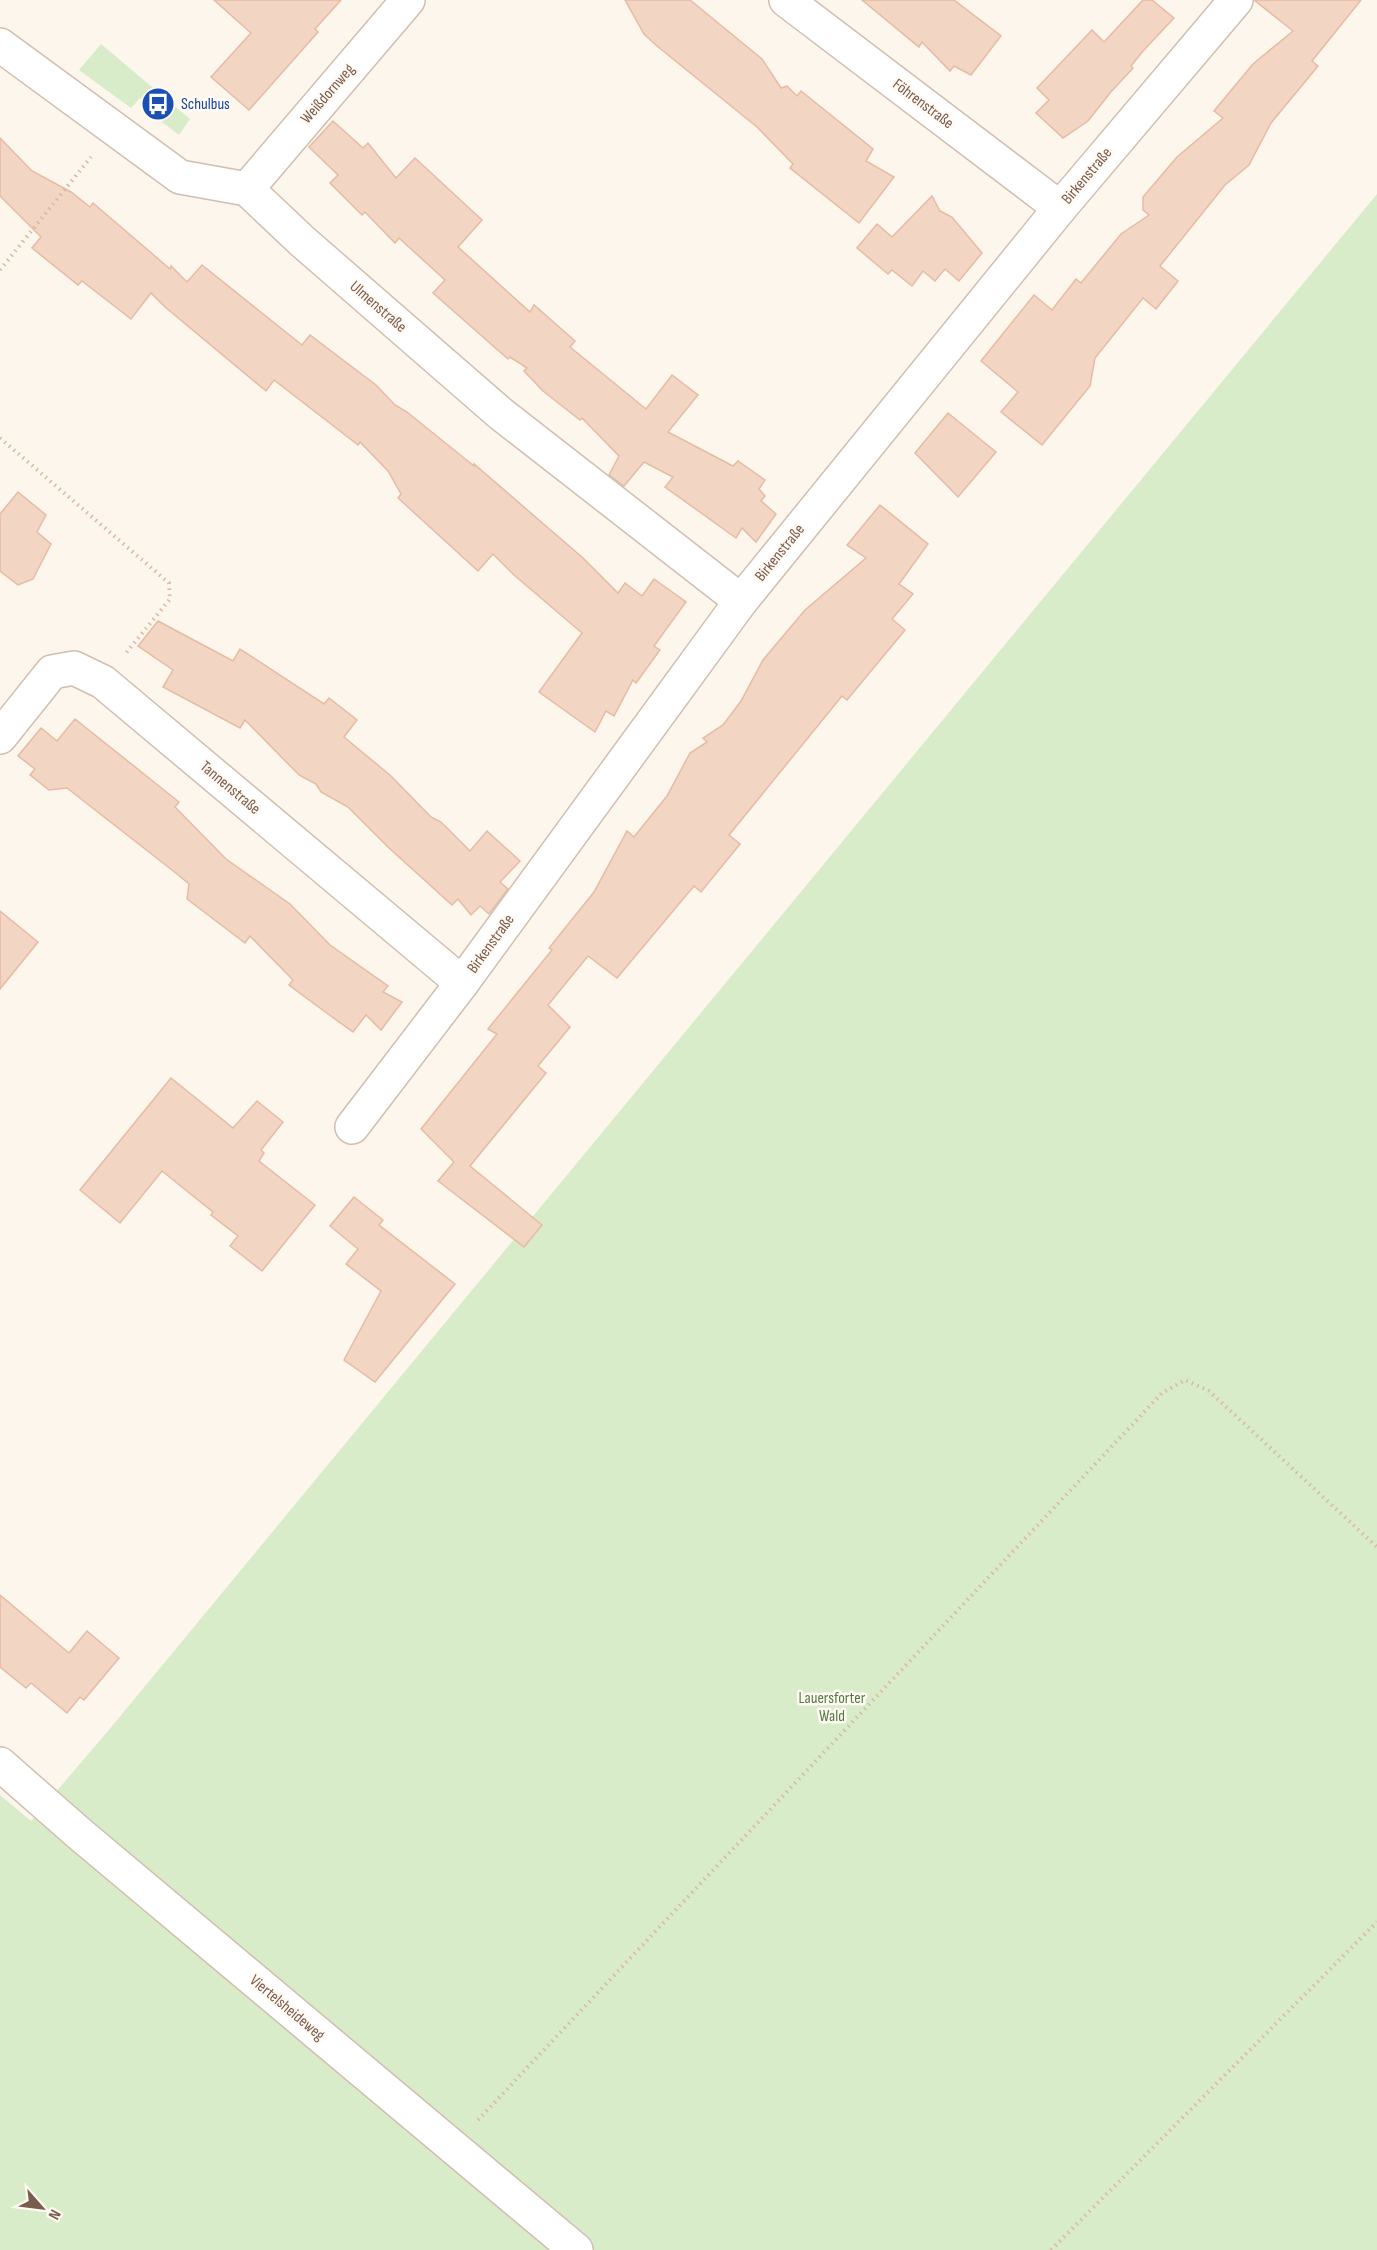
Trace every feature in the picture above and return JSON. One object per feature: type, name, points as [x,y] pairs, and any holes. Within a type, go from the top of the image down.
[{"type":"street","name":"Weißdornweg","points":[[247,189],[408,0]]},
{"type":"street","name":"Föhrenstraße","points":[[786,0],[1060,208]]},
{"type":"street","name":"Birkenstraße","points":[[352,1127],[462,983],[741,601],[1060,208],[1236,0]]},
{"type":"street","points":[[0,45],[180,177],[247,189]]},
{"type":"street","name":"Ulmenstraße","points":[[247,189],[302,241],[501,414],[741,601]]},
{"type":"street","name":"Tannenstraße","points":[[0,737],[52,672],[74,668],[103,682],[462,983]]},
{"type":"street","name":"Viertelsheideweg","points":[[0,1764],[81,1835],[576,2250]]},
{"type":"path","points":[[0,270],[114,128]]},
{"type":"path","points":[[0,438],[169,583],[170,599],[103,682]]},
{"type":"path","points":[[454,2148],[1162,1394],[1185,1380],[1209,1390],[1377,1547]]},
{"type":"path","points":[[1051,2250],[1377,1922]]},
{"type":"green space","points":[[101,44],[190,119],[179,135],[162,122],[165,117],[140,98],[131,108],[79,70]]},
{"type":"green space","name":"Lauersforter Wald","points":[[1377,194],[1377,2250],[0,2250],[0,1795],[31,1821],[108,1731]]},
{"type":"building","points":[[214,0],[341,0],[315,29],[318,32],[249,110],[211,77],[251,33]]},
{"type":"building","points":[[625,0],[690,0],[762,59],[781,88],[787,86],[797,96],[801,91],[873,149],[866,161],[894,177],[859,223],[790,168],[793,164],[757,127],[644,34]]},
{"type":"building","points":[[862,0],[954,0],[1001,36],[971,75],[954,66],[950,71],[922,42],[919,47]]},
{"type":"building","points":[[1143,0],[1152,0],[1174,18],[1143,51],[1131,66],[1133,68],[1088,121],[1063,138],[1036,113],[1049,100],[1037,88],[1092,30],[1104,42]]},
{"type":"building","points":[[1254,0],[1361,0],[1312,61],[1318,66],[1271,123],[1249,165],[1225,185],[1160,266],[1178,281],[1156,309],[1143,298],[1095,358],[1090,386],[1042,445],[1001,412],[1018,392],[981,361],[1034,295],[1052,310],[1076,279],[1081,283],[1121,234],[1149,215],[1143,210],[1143,197],[1177,157],[1223,118],[1214,111],[1253,64],[1293,31]]},
{"type":"building","points":[[333,121],[363,148],[368,143],[396,178],[415,158],[482,220],[458,247],[530,312],[534,305],[575,341],[570,347],[646,409],[672,375],[698,395],[668,432],[733,466],[738,461],[765,480],[759,489],[765,496],[761,501],[776,514],[756,542],[742,528],[736,538],[665,487],[673,477],[644,462],[624,486],[609,475],[619,456],[582,418],[580,420],[543,391],[524,371],[527,368],[510,357],[508,359],[433,293],[445,280],[399,238],[395,243],[365,212],[362,215],[330,183],[338,175],[309,147]]},
{"type":"building","points":[[0,138],[32,171],[71,192],[90,207],[93,203],[170,269],[171,266],[187,282],[202,265],[302,345],[310,335],[376,385],[395,405],[474,466],[474,464],[583,558],[618,593],[625,583],[642,596],[654,579],[686,602],[654,646],[660,650],[636,683],[633,680],[614,716],[606,711],[595,732],[539,692],[582,633],[493,554],[478,571],[398,498],[401,494],[388,471],[360,442],[358,445],[274,380],[266,391],[151,293],[131,319],[82,281],[78,285],[32,248],[41,237],[0,196]]},
{"type":"building","points":[[932,196],[940,211],[952,217],[982,253],[959,281],[945,269],[935,281],[923,271],[912,286],[892,270],[888,274],[857,248],[877,224],[892,237]]},
{"type":"building","points":[[948,413],[996,452],[958,497],[915,453]]},
{"type":"building","points":[[18,492],[46,515],[37,532],[51,544],[33,579],[18,585],[0,571],[0,514]]},
{"type":"building","points":[[880,505],[928,544],[899,584],[913,594],[892,619],[905,630],[847,700],[842,696],[729,835],[740,844],[701,892],[694,886],[617,978],[588,956],[548,1005],[570,1027],[538,1066],[546,1073],[470,1166],[542,1225],[524,1247],[438,1181],[454,1162],[421,1129],[497,1034],[488,1029],[552,950],[549,948],[594,892],[627,831],[634,837],[667,796],[690,753],[707,742],[703,738],[723,725],[741,701],[763,660],[805,610],[866,558],[847,545]]},
{"type":"building","points":[[158,621],[233,661],[240,649],[324,704],[329,698],[357,720],[344,737],[391,776],[431,817],[441,822],[470,851],[487,831],[520,861],[500,882],[508,889],[489,914],[480,906],[471,915],[458,899],[452,905],[348,807],[321,792],[316,784],[299,775],[245,720],[240,728],[163,687],[173,670],[138,646]]},
{"type":"building","points":[[75,719],[179,802],[175,807],[226,859],[290,904],[330,945],[388,986],[383,992],[402,1002],[381,1030],[366,1015],[353,1032],[328,1014],[289,985],[293,980],[250,936],[245,943],[187,899],[189,884],[177,874],[67,788],[49,790],[30,775],[35,769],[18,756],[41,728],[57,741]]},
{"type":"building","points":[[0,911],[38,942],[0,989]]},
{"type":"building","points":[[171,1078],[233,1128],[257,1101],[283,1122],[261,1150],[264,1153],[259,1161],[315,1205],[262,1271],[230,1246],[238,1236],[211,1215],[213,1212],[162,1171],[120,1223],[80,1190]]},
{"type":"building","points":[[354,1197],[383,1220],[379,1225],[455,1284],[375,1382],[344,1360],[381,1291],[346,1264],[358,1249],[330,1226]]},
{"type":"building","points":[[0,1595],[69,1653],[87,1631],[119,1658],[84,1700],[80,1697],[67,1713],[31,1683],[26,1688],[0,1667]]},
{"type":"place","name":"Schulbus","points":[[158,104]]}]
